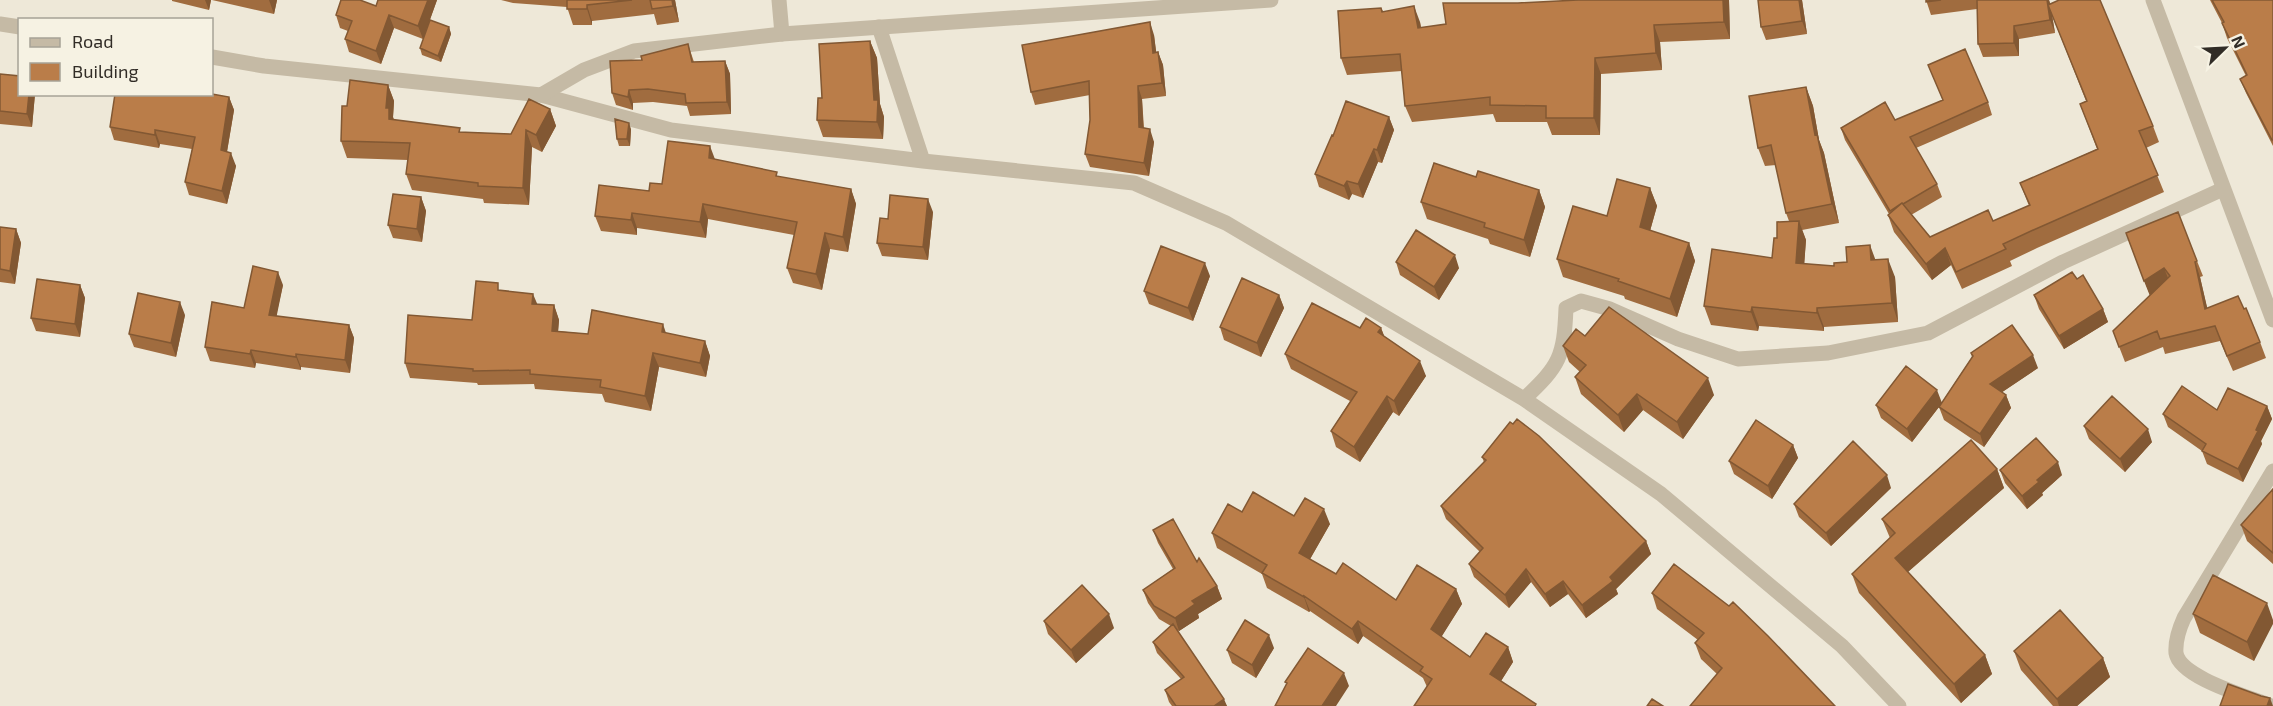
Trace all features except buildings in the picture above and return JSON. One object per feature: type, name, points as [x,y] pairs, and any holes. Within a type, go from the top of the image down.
[{"type":"street","points":[[779,0],[782,34]]},
{"type":"street","points":[[541,95],[584,70],[634,51],[782,34],[1271,0]]},
{"type":"street","points":[[2153,0],[2273,320]]},
{"type":"street","points":[[0,24],[18,27]]},
{"type":"street","points":[[879,27],[923,161]]},
{"type":"street","points":[[213,57],[264,66],[541,95],[671,130],[923,161],[1134,183],[1226,224],[1524,399],[1661,495],[1842,646],[1899,706]]},
{"type":"street","points":[[1524,399],[1551,374],[1565,344],[1566,308],[1581,301],[1610,309],[1678,339],[1738,359],[1828,353],[1928,333],[2063,262],[2223,189]]},
{"type":"street","points":[[2271,706],[2197,676],[2184,667],[2176,656],[2177,634],[2184,618],[2273,471]]}]
